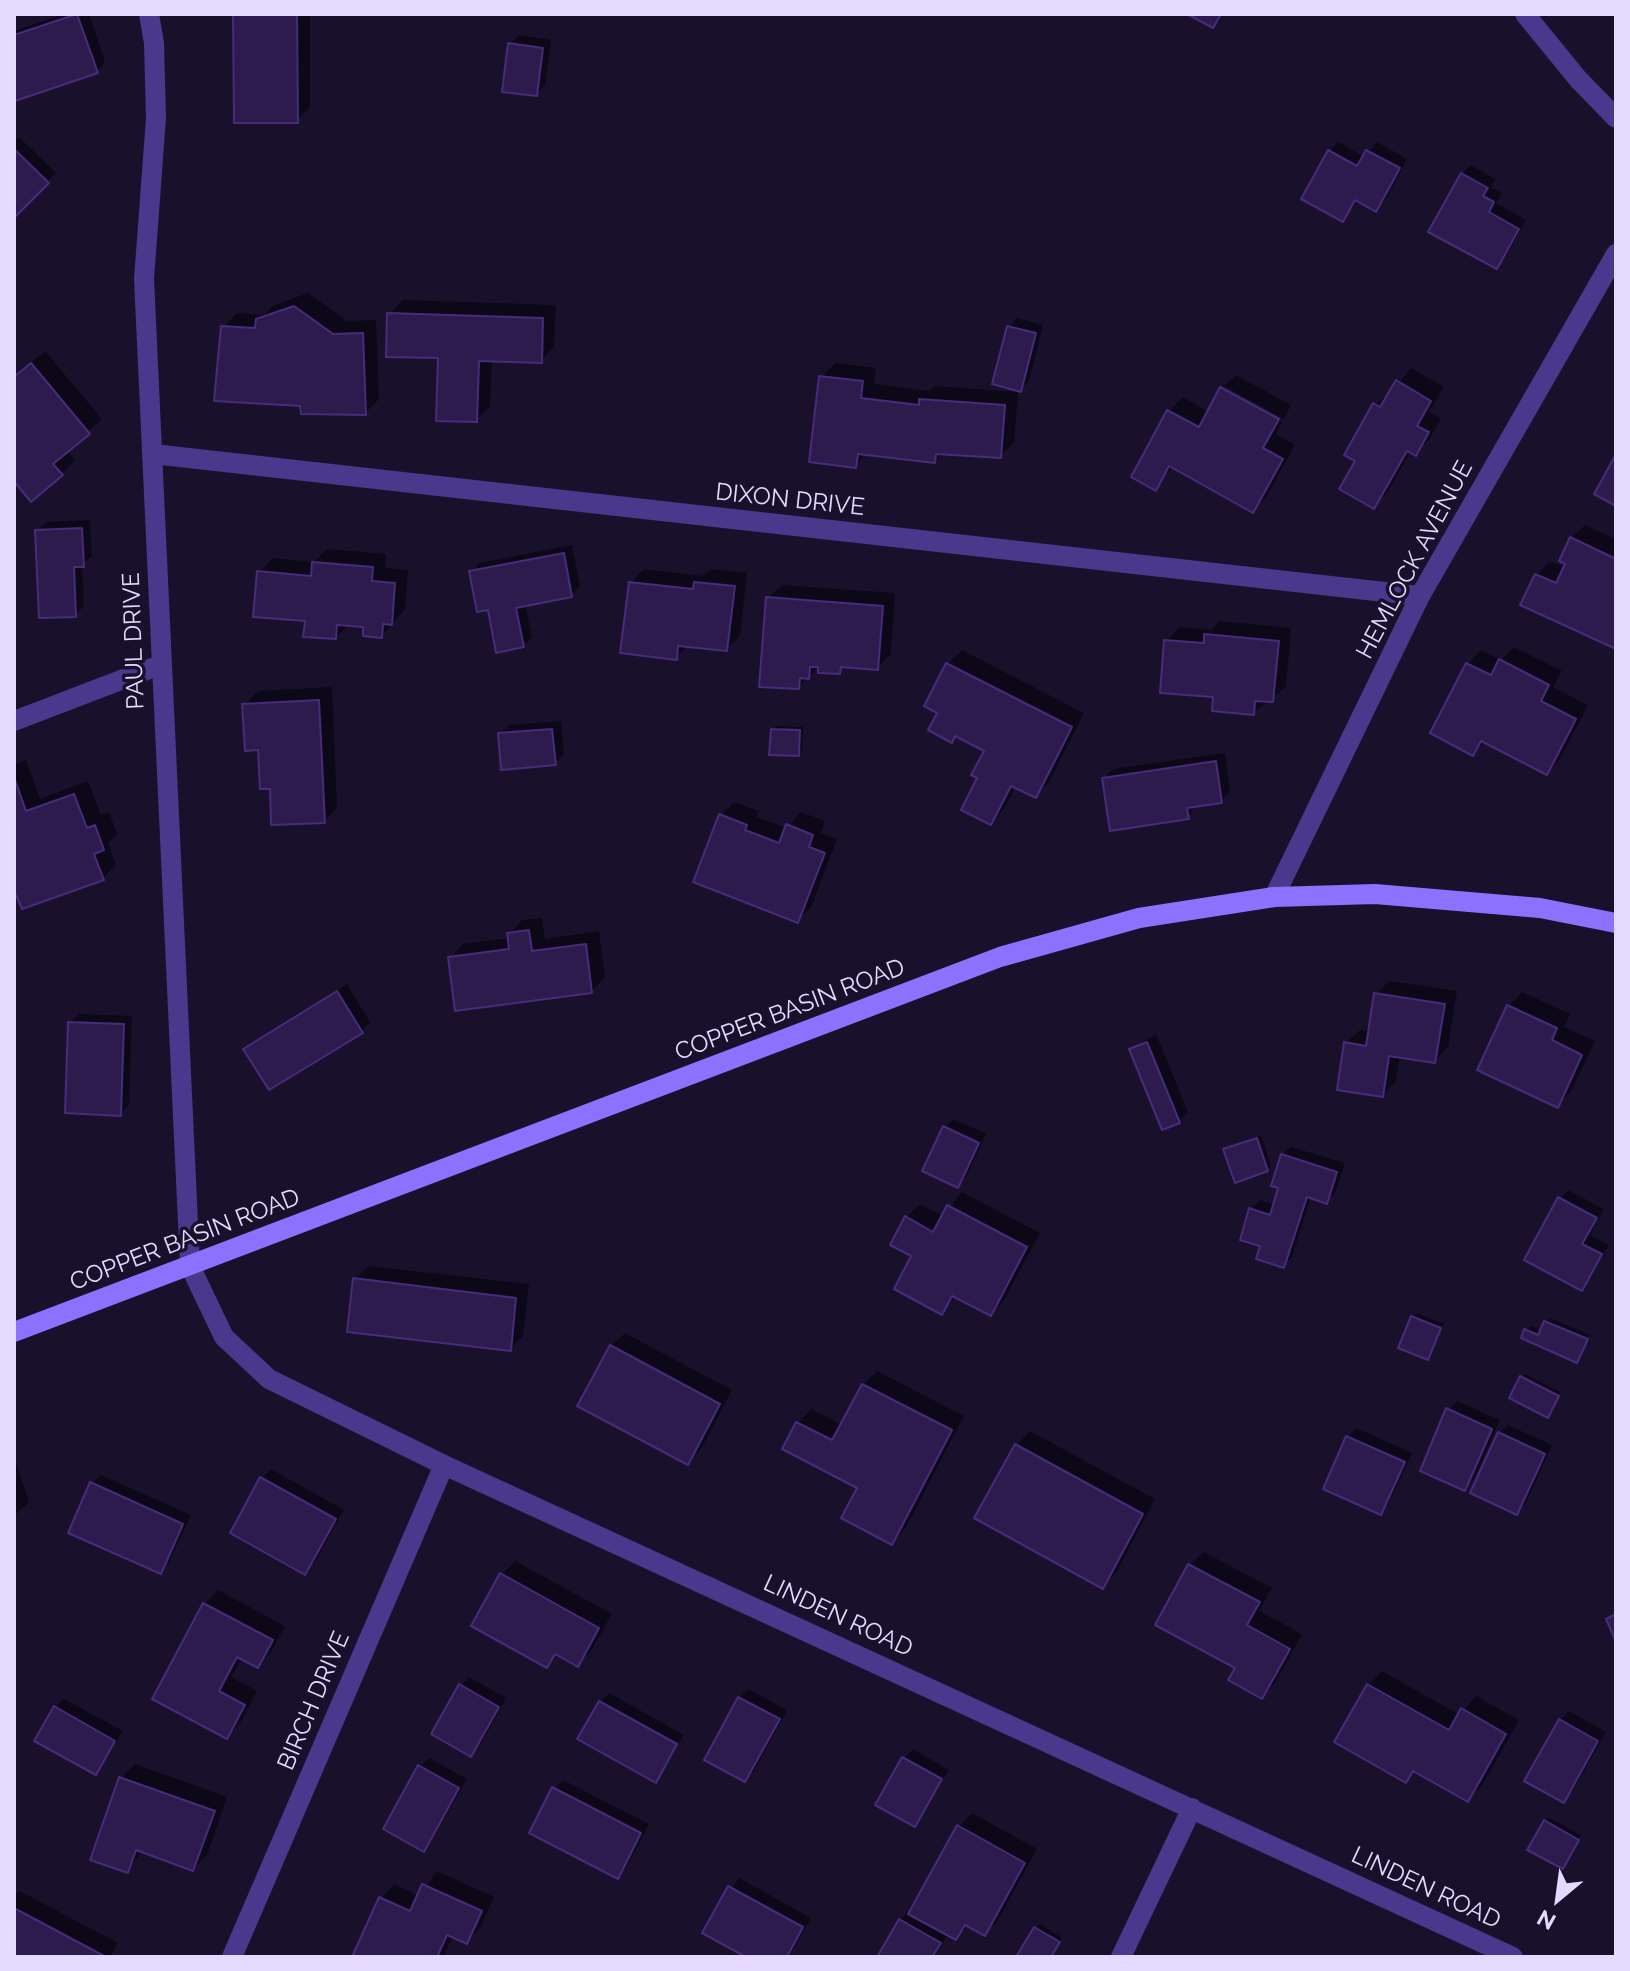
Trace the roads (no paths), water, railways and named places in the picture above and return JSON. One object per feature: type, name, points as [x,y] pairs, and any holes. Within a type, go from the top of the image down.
[{"type":"street","name":"PAUL DRIVE","points":[[149,14],[154,43],[156,118],[144,279],[190,1266]]},
{"type":"street","points":[[1525,14],[1578,79],[1616,118]]},
{"type":"street","name":"HEMLOCK AVENUE","points":[[1274,897],[1420,596],[1616,254]]},
{"type":"street","name":"DIXON DRIVE","points":[[153,454],[1420,596]]},
{"type":"street","points":[[14,721],[160,665]]},
{"type":"street","name":"COPPER BASIN ROAD","points":[[14,1332],[1000,957],[1139,918],[1274,897],[1375,894],[1440,897],[1540,908],[1616,923]]},
{"type":"street","name":"LINDEN ROAD","points":[[190,1266],[224,1337],[269,1379],[444,1465],[1513,1957]]},
{"type":"street","name":"BIRCH DRIVE","points":[[232,1957],[444,1465]]},
{"type":"street","points":[[1121,1957],[1192,1808]]}]
